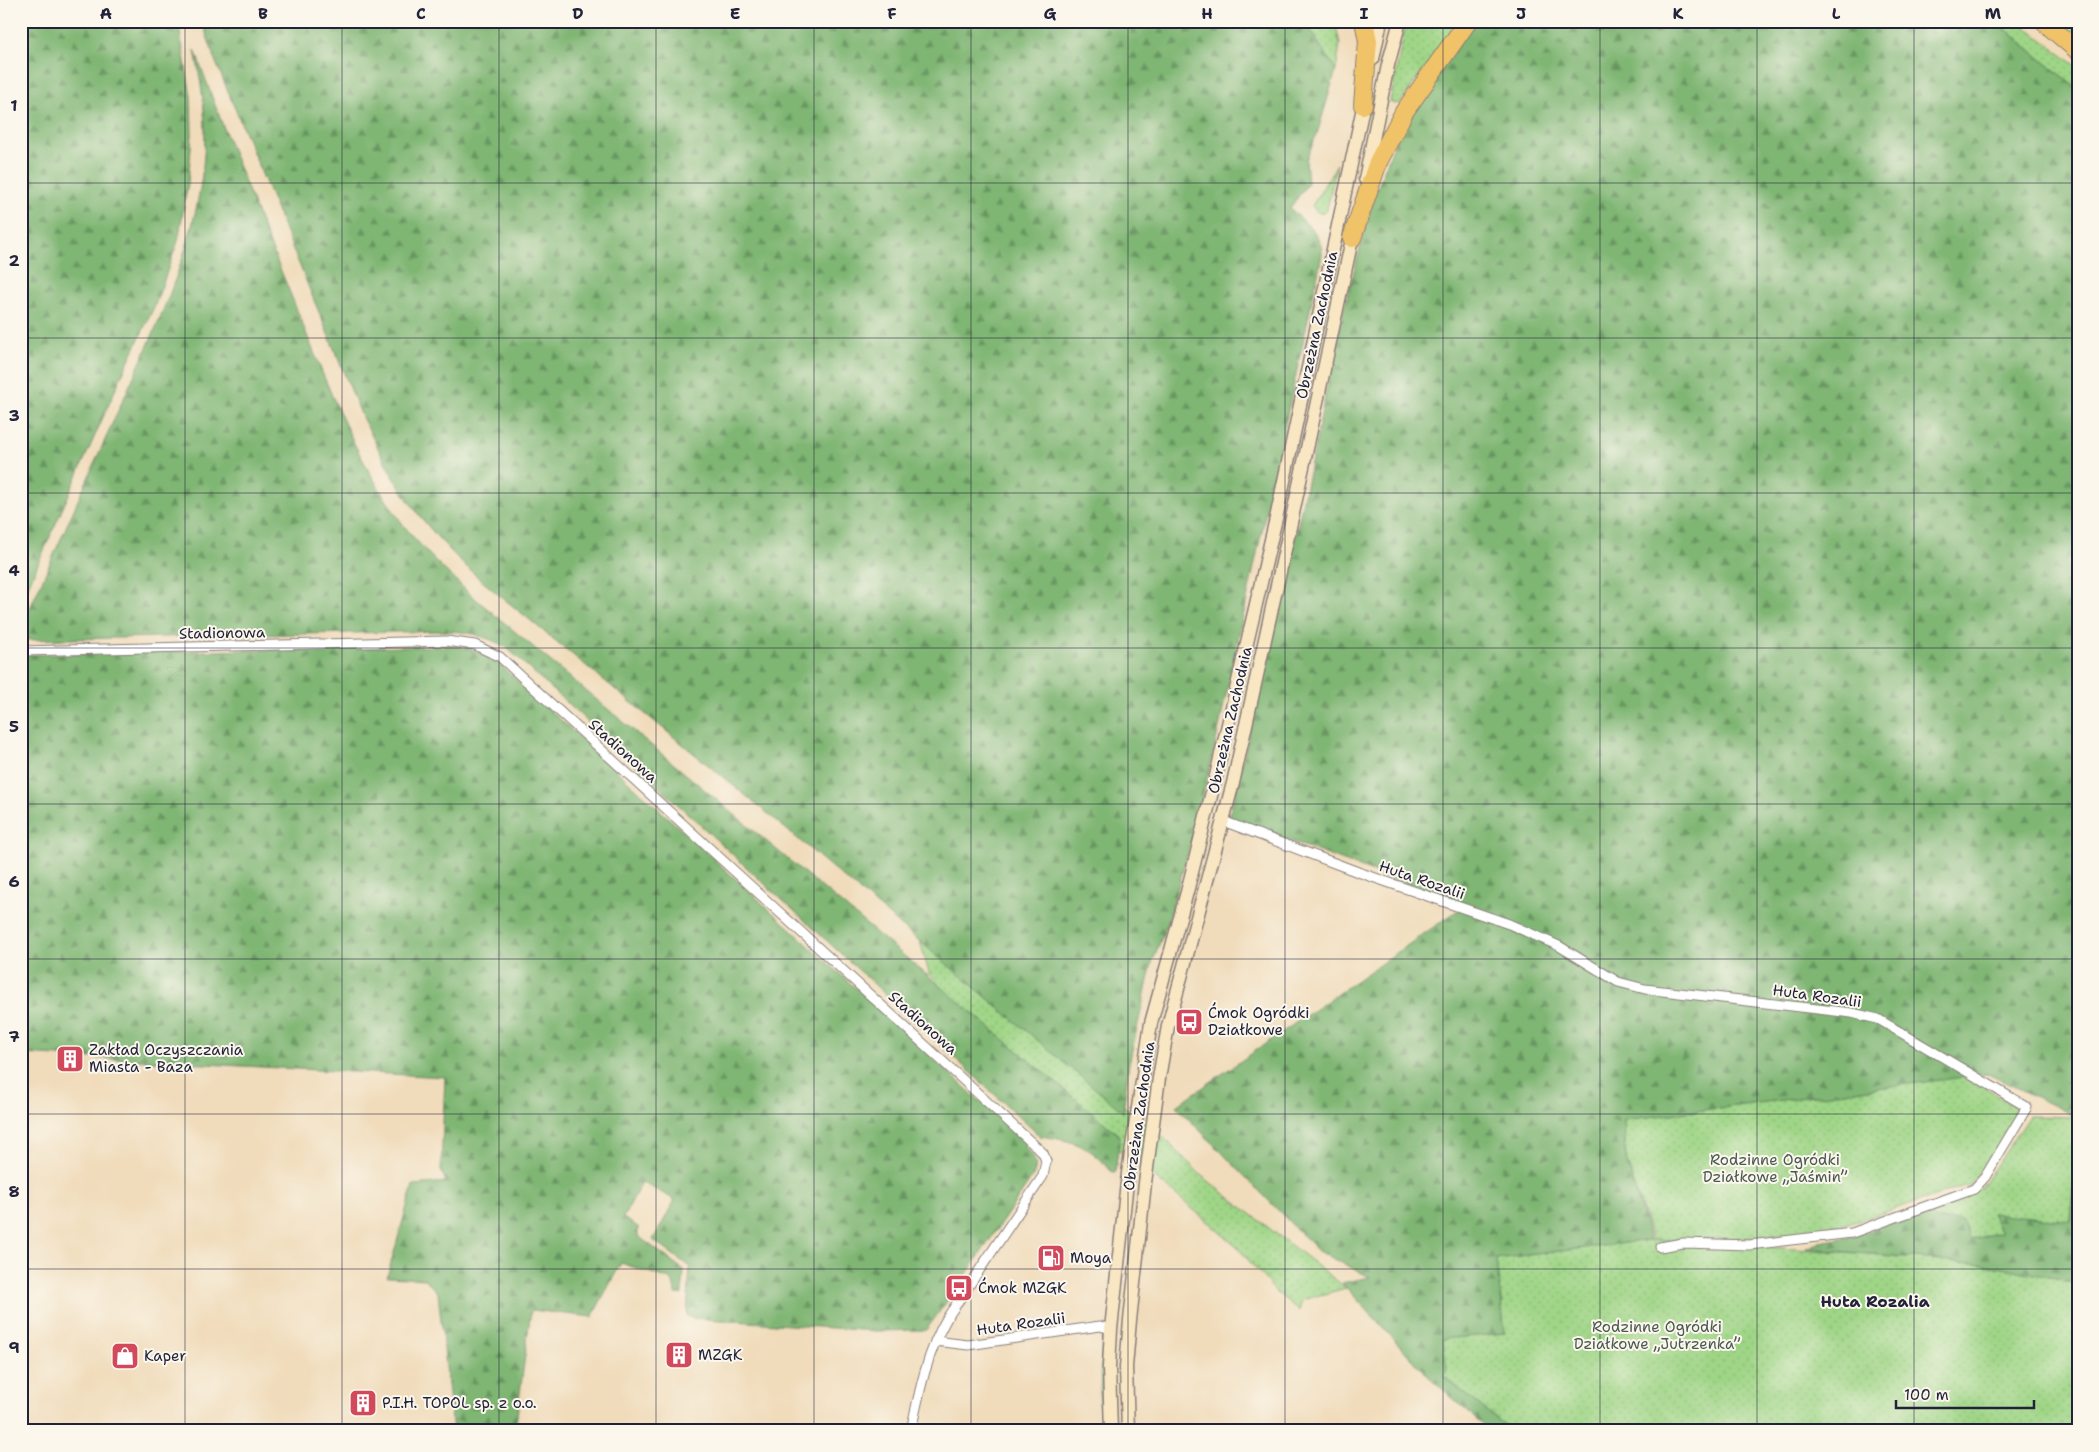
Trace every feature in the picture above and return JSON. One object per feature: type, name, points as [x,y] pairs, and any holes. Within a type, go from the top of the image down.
[{"type":"highway","points":[[1363,105],[1368,41],[1364,21]]},
{"type":"highway","points":[[1352,238],[1378,162],[1404,112],[1468,21]]},
{"type":"highway","points":[[2044,23],[2078,50]]},
{"type":"street","name":"Obrzeżna Zachodnia","points":[[1111,1431],[1109,1367],[1111,1329],[1128,1173],[1151,1023],[1215,780],[1277,514],[1381,21]]},
{"type":"street","name":"Obrzeżna Zachodnia","points":[[1128,1431],[1126,1367],[1145,1182],[1168,1026],[1223,820],[1290,528],[1388,66],[1400,21]]},
{"type":"street","name":"Stadionowa","points":[[21,651],[446,641],[475,645],[500,657],[1043,1153],[1045,1168],[1043,1176],[947,1318],[935,1341],[911,1431]]},
{"type":"street","name":"Huta Rozalii","points":[[1223,820],[1350,869],[1509,924],[1559,946],[1618,982],[1645,989],[1852,1013],[1878,1019],[2027,1107],[1989,1171],[1974,1189],[1852,1233],[1749,1245],[1683,1243],[1660,1247]]},
{"type":"street","name":"Huta Rozalii","points":[[935,1341],[968,1345],[1100,1326],[1111,1329]]},
{"type":"green space","points":[[21,21],[178,21],[191,96],[192,135],[188,183],[178,241],[155,305],[21,602]]},
{"type":"green space","points":[[202,21],[1304,21],[1336,70],[1318,131],[1306,160],[1308,183],[1290,208],[1316,234],[1322,255],[1216,741],[1195,829],[1167,924],[1152,963],[1129,1063],[1123,1112],[761,808],[482,581],[449,550],[429,527],[411,504],[386,464],[363,419],[215,60]]},
{"type":"green space","points":[[1304,21],[1335,21],[1340,44],[1336,70]]},
{"type":"green space","points":[[1412,21],[1462,21],[1426,66],[1401,102],[1395,104],[1390,102],[1405,28]]},
{"type":"green space","points":[[1475,21],[1996,21],[2078,90],[2078,1285],[2060,1279],[1982,1264],[1806,1248],[1820,1242],[1854,1236],[1926,1209],[1935,1220],[1962,1220],[1971,1240],[2001,1232],[1991,1213],[2071,1221],[2077,1117],[1988,1074],[1624,1120],[1626,1159],[1650,1240],[1496,1259],[1505,1333],[1443,1339],[1447,1372],[1443,1376],[1512,1431],[1489,1431],[1426,1374],[1342,1283],[1370,1277],[1318,1251],[1176,1106],[1464,906],[1229,818],[1291,557],[1343,312],[1373,200],[1399,131]]},
{"type":"green space","points":[[1996,21],[2018,21],[2078,67],[2078,90]]},
{"type":"green space","points":[[2053,21],[2074,21],[2078,24],[2078,42]]},
{"type":"green space","points":[[195,50],[324,378],[368,470],[405,527],[429,554],[471,595],[1120,1136],[1115,1173],[1095,1154],[1080,1146],[1065,1140],[1040,1136],[506,647],[498,643],[468,633],[444,631],[21,640],[21,628],[163,311],[188,242],[197,207],[203,170],[205,133],[203,102]]},
{"type":"green space","points":[[1337,164],[1327,209],[1322,214],[1312,206]]},
{"type":"green space","points":[[451,646],[476,651],[498,663],[1027,1144],[1025,1147],[1033,1157],[1036,1167],[1033,1176],[964,1278],[926,1330],[875,1331],[692,1318],[687,1316],[690,1267],[653,1240],[675,1200],[642,1182],[623,1218],[638,1227],[638,1236],[684,1270],[682,1295],[676,1294],[672,1280],[621,1263],[592,1317],[531,1310],[515,1431],[453,1431],[438,1293],[425,1279],[387,1277],[413,1185],[446,1182],[441,1170],[445,1077],[21,1054],[21,655]]},
{"type":"green space","points":[[912,913],[1083,1075],[1158,1132],[1202,1176],[1346,1288],[1302,1300],[1299,1311],[1275,1291],[1238,1248],[1174,1193],[991,1046],[929,973]]},
{"type":"green space","name":"Rodzinne Ogródki Działkowe „Jaśmin”","points":[[1968,1076],[2016,1107],[2010,1129],[1971,1184],[1858,1221],[1786,1235],[1752,1238],[1652,1240],[1626,1159],[1623,1120]]},
{"type":"green space","points":[[2029,1116],[2077,1117],[2071,1221],[1992,1214],[2001,1232],[1971,1240],[1935,1220],[1926,1209],[1981,1188]]},
{"type":"green space","name":"Rodzinne Ogródki Działkowe „Jutrzenka”","points":[[1650,1240],[1843,1252],[1972,1263],[2037,1273],[2078,1285],[2078,1431],[1512,1431],[1443,1376],[1443,1339],[1505,1333],[1495,1259]]},
{"type":"green space","points":[[1102,1336],[1105,1341],[1105,1431],[1102,1431],[1100,1396]]},
{"type":"place","name":"Ćmok Ogródki Działkowe","points":[[1189,1022]]},
{"type":"place","name":"Zakład Oczyszczania Miasta - Baza","points":[[70,1059]]},
{"type":"place","name":"Moya","points":[[1051,1258]]},
{"type":"place","name":"Ćmok MZGK","points":[[959,1288]]},
{"type":"place","name":"MZGK","points":[[679,1355]]},
{"type":"place","name":"Kaper","points":[[125,1356]]},
{"type":"place","name":"P.I.H. TOPOL sp. z o.o.","points":[[363,1403]]},
{"type":"district","name":"Huta Rozalia","points":[[1875,1301]]}]
